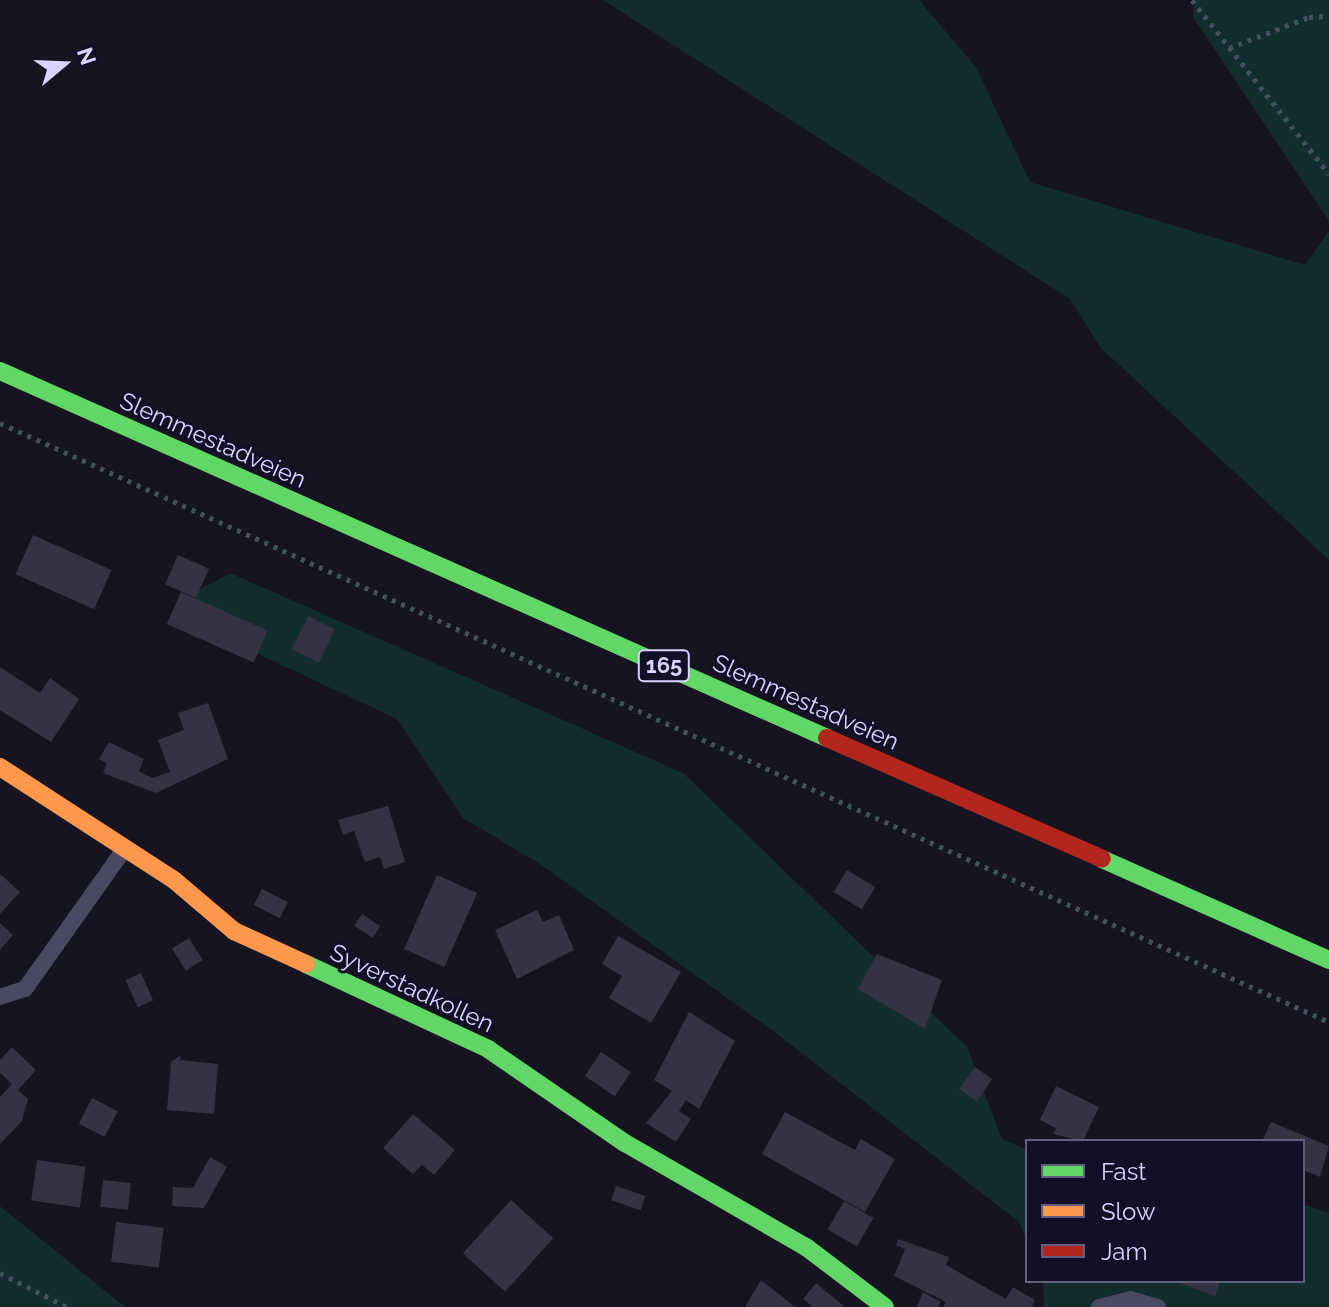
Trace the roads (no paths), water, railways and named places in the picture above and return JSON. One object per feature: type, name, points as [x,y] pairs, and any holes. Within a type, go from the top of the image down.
[{"type":"main road","name":"Slemmestadveien","points":[[0,371],[1329,960]]},
{"type":"main road","name":"Syverstadkollen","points":[[0,767],[124,849],[234,931],[488,1049],[625,1143],[806,1247],[885,1307]]},
{"type":"lane","points":[[0,997],[25,989],[124,849]]},
{"type":"lane","points":[[1099,1307],[1130,1299],[1158,1307]]}]
